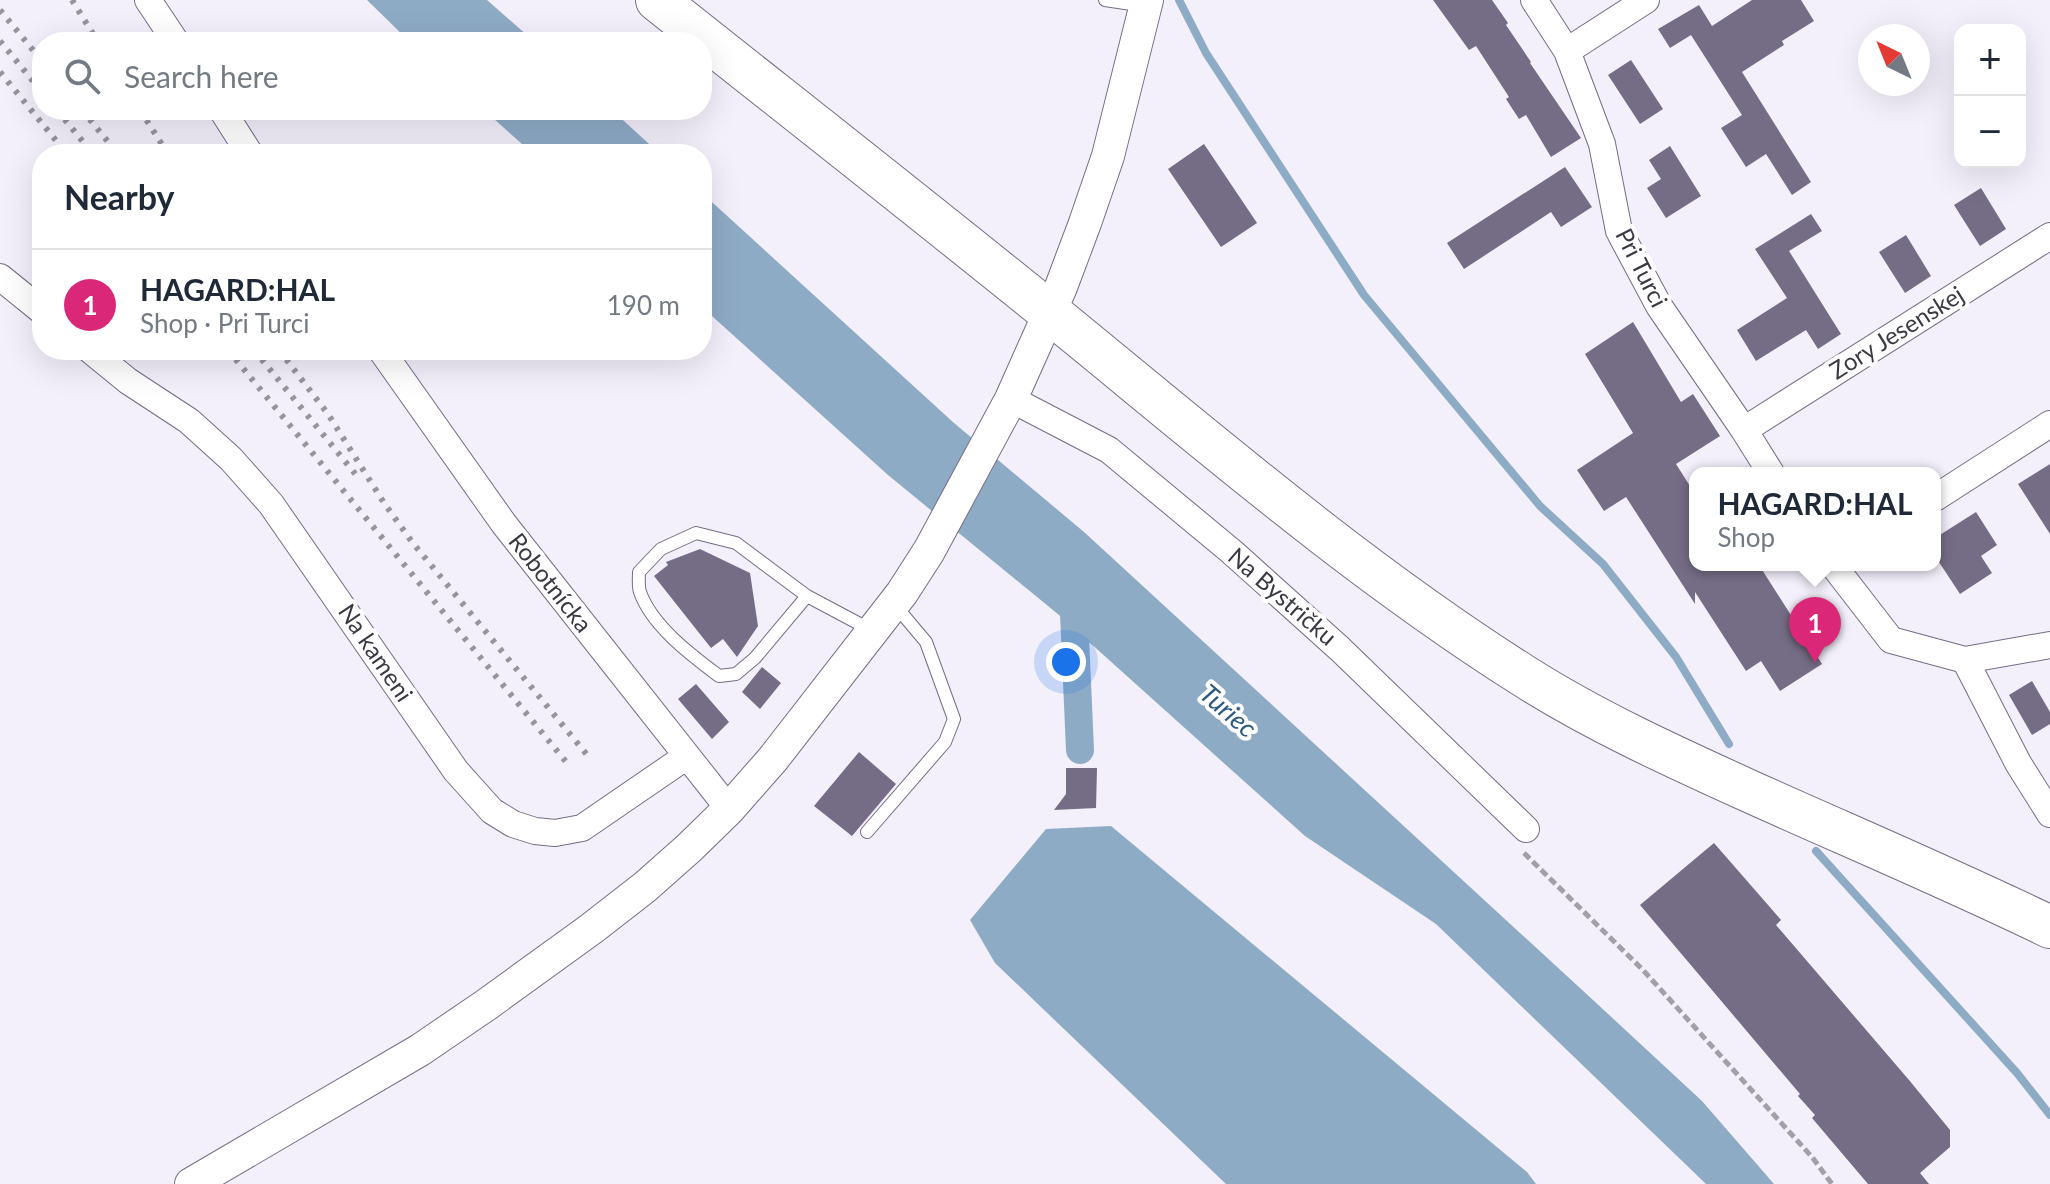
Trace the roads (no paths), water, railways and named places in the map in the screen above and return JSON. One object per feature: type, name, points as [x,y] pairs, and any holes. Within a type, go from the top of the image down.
[{"type":"main road","points":[[657,0],[697,32]]},
{"type":"main road","points":[[712,44],[1316,529],[1398,591],[1526,677],[1616,728],[1691,765],[2050,927]]},
{"type":"street","points":[[148,0],[169,32]]},
{"type":"street","name":"Pri Turci","points":[[1534,0],[1567,51],[1602,144],[1619,231],[1659,306],[1767,467]]},
{"type":"street","points":[[1567,51],[1646,0]]},
{"type":"street","points":[[191,1184],[420,1050],[591,929],[689,848],[773,759],[894,604],[929,551],[1006,410],[1085,223],[1108,156],[1146,3]]},
{"type":"street","points":[[228,120],[244,144]]},
{"type":"street","name":"Zory Jesenskej","points":[[1744,430],[2050,236]]},
{"type":"street","points":[[0,277],[32,303]]},
{"type":"street","name":"Na kameni","points":[[102,360],[189,421],[231,459],[271,504],[456,771],[492,811],[513,824],[535,831],[555,833],[582,828],[687,756]]},
{"type":"street","name":"Robotnícka","points":[[388,360],[504,524],[729,809]]},
{"type":"street","name":"Na Bystričku","points":[[1006,410],[1109,450],[1340,649],[1521,825]]},
{"type":"street","points":[[1941,494],[2050,424]]},
{"type":"street","points":[[1838,571],[1891,640],[1965,660],[2050,645]]},
{"type":"street","points":[[1965,660],[2018,763],[2050,814]]},
{"type":"lane","points":[[1105,0],[1146,3]]},
{"type":"lane","points":[[807,596],[755,658],[736,674],[719,676],[687,651],[656,619],[639,590],[639,572],[661,549],[696,533],[736,543],[807,596],[874,632]]},
{"type":"lane","points":[[867,832],[945,742],[954,719],[926,642],[894,604]]},
{"type":"water","points":[[367,0],[487,0],[524,32],[400,32]]},
{"type":"water","points":[[495,120],[623,120],[649,144],[522,144]]},
{"type":"water","name":"Turiec","points":[[712,202],[954,423],[1084,532],[1593,1000],[1702,1101],[1774,1184],[1706,1184],[1436,924],[1305,836],[1059,615],[888,475],[712,316]]},
{"type":"water","points":[[1111,826],[1527,1172],[1536,1184],[1226,1184],[995,963],[970,920],[1046,829]]},
{"type":"waterway","points":[[1179,0],[1206,53],[1364,295],[1540,506],[1603,564],[1676,657],[1729,744]]},
{"type":"waterway","points":[[1073,591],[1080,750]]},
{"type":"waterway","points":[[1816,851],[2017,1073],[2050,1115]]},
{"type":"railway","points":[[72,0],[92,32]]},
{"type":"railway","points":[[0,10],[32,49]]},
{"type":"railway","points":[[0,41],[32,80]]},
{"type":"railway","points":[[0,72],[32,111]]},
{"type":"railway","points":[[39,120],[59,144]]},
{"type":"railway","points":[[65,120],[85,144]]},
{"type":"railway","points":[[90,120],[110,144]]},
{"type":"railway","points":[[146,120],[162,144]]},
{"type":"railway","points":[[236,360],[567,763]]},
{"type":"railway","points":[[262,360],[357,476]]},
{"type":"railway","points":[[287,360],[328,414],[412,542],[588,756]]},
{"type":"place","name":"HAGARD:HAL","points":[[1815,663]]}]
